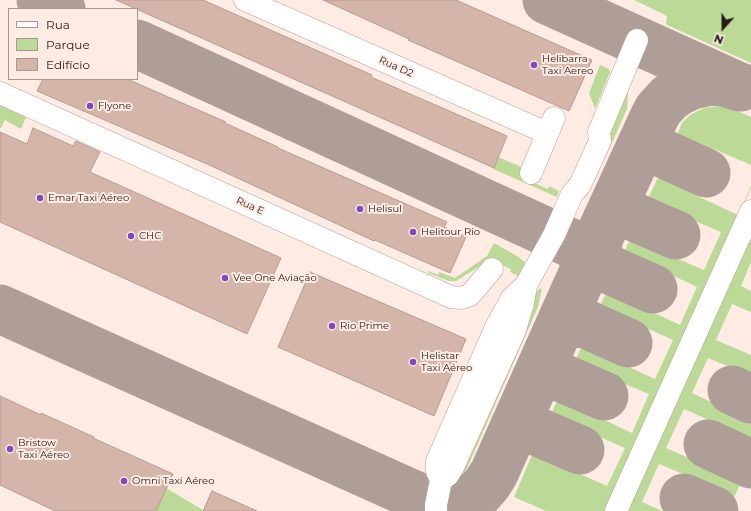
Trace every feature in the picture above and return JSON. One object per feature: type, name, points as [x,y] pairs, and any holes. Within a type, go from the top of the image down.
[{"type":"lane","name":"Rua D2","points":[[245,0],[550,125],[531,172]]},
{"type":"lane","points":[[436,511],[436,500],[441,480],[437,471],[437,461],[501,316],[512,298],[526,285],[554,235],[572,194],[580,185],[600,141],[598,132],[637,40]]},
{"type":"lane","name":"Rua E","points":[[0,93],[450,297],[461,298],[470,295],[492,269]]},
{"type":"lane","points":[[616,511],[751,212]]},
{"type":"green space","points":[[634,0],[751,0],[751,63],[667,25],[667,17],[665,15]]},
{"type":"green space","points":[[600,65],[609,69],[610,72],[595,109],[589,93]]},
{"type":"green space","points":[[627,92],[627,109],[606,156],[604,152],[608,136]]},
{"type":"green space","points":[[0,102],[27,115],[21,129],[5,120],[0,128]]},
{"type":"green space","points":[[719,106],[733,109],[751,117],[751,165],[714,149],[708,162],[672,146],[682,123],[690,115],[704,108]]},
{"type":"green space","points":[[498,157],[526,169],[525,179],[548,189],[549,186],[559,191],[557,197],[493,169]]},
{"type":"green space","points":[[664,165],[699,181],[693,194],[738,215],[751,186],[751,188],[607,511],[546,511],[514,497],[538,441],[574,458],[569,469],[607,486],[625,448],[586,431],[581,442],[545,427],[563,388],[598,404],[594,415],[632,433],[649,394],[610,378],[605,388],[570,373],[587,334],[623,350],[618,362],[655,379],[673,340],[635,323],[630,335],[594,319],[612,280],[647,296],[642,307],[680,325],[697,287],[659,269],[654,280],[618,266],[636,226],[671,242],[666,254],[704,270],[721,232],[683,216],[678,227],[642,211]]},
{"type":"green space","points":[[751,234],[751,262],[741,286],[751,291],[751,312],[732,304],[716,340],[751,355],[751,390],[740,385],[745,373],[708,358],[692,393],[728,410],[733,400],[751,408],[751,454],[717,439],[722,426],[684,409],[666,448],[705,465],[710,454],[747,471],[728,509],[692,492],[697,480],[659,464],[642,502],[662,511],[626,511]]},
{"type":"green space","points":[[494,243],[525,262],[520,277],[510,272],[511,269],[490,260],[456,281],[449,281],[428,273],[429,271],[438,275],[439,272],[455,278],[487,256]]},
{"type":"green space","points":[[540,288],[542,290],[538,307],[464,475],[458,472],[523,337],[532,312],[536,293]]},
{"type":"green space","points":[[166,488],[203,510],[203,511],[156,511]]},
{"type":"building","points":[[116,0],[203,0],[372,75],[371,77],[507,136],[494,168],[138,10],[138,8],[134,8]]},
{"type":"building","points":[[323,0],[456,0],[592,60],[569,111],[408,40],[409,39]]},
{"type":"building","points":[[42,80],[129,80],[226,122],[225,123],[278,148],[447,222],[444,227],[466,237],[450,273],[375,240],[374,241],[207,164],[37,91]]},
{"type":"building","points":[[33,128],[73,146],[76,141],[100,152],[90,172],[281,258],[247,334],[0,222],[0,132],[27,144]]},
{"type":"building","points":[[310,272],[466,339],[434,416],[278,347]]},
{"type":"building","points":[[0,396],[41,415],[41,413],[173,474],[156,511],[55,511],[0,485]]},
{"type":"building","points":[[212,491],[257,511],[203,511]]},
{"type":"taxiway","points":[[41,0],[59,8]]},
{"type":"taxiway","points":[[547,0],[733,84]]},
{"type":"taxiway","points":[[138,44],[573,244],[579,249],[584,261],[585,267],[583,275]]},
{"type":"taxiway","points":[[436,505],[455,505],[479,493],[494,473],[601,233],[658,110],[669,98],[692,85],[710,81],[724,82],[740,87]]},
{"type":"taxiway","points":[[650,127],[651,140],[660,152],[706,173]]},
{"type":"taxiway","points":[[606,224],[618,216],[632,216],[676,235]]},
{"type":"taxiway","points":[[597,244],[599,259],[608,269],[653,289]]},
{"type":"taxiway","points":[[0,309],[450,511]]},
{"type":"taxiway","points":[[558,332],[570,324],[584,323],[628,343]]},
{"type":"taxiway","points":[[534,386],[540,380],[545,378],[552,376],[560,377],[604,396]]},
{"type":"taxiway","points":[[732,390],[751,399]]},
{"type":"taxiway","points":[[509,440],[522,431],[536,431],[580,450]]},
{"type":"taxiway","points":[[708,444],[751,464]]},
{"type":"taxiway","points":[[684,498],[714,511]]},
{"type":"place","name":"Helibarra Taxi Aereo","points":[[534,65]]},
{"type":"place","name":"Flyone","points":[[90,106]]},
{"type":"place","name":"Emar Taxi Aéreo","points":[[40,198]]},
{"type":"place","name":"Helisul","points":[[360,209]]},
{"type":"place","name":"Helitour Rio","points":[[413,232]]},
{"type":"place","name":"CHC","points":[[131,236]]},
{"type":"place","name":"Vee One Aviação","points":[[225,278]]},
{"type":"place","name":"Rio Prime","points":[[332,326]]},
{"type":"place","name":"Helistar Taxi Aéreo","points":[[413,362]]},
{"type":"place","name":"Bristow Taxi Aéreo","points":[[10,449]]},
{"type":"place","name":"Omni Taxi Aéreo","points":[[124,481]]}]
